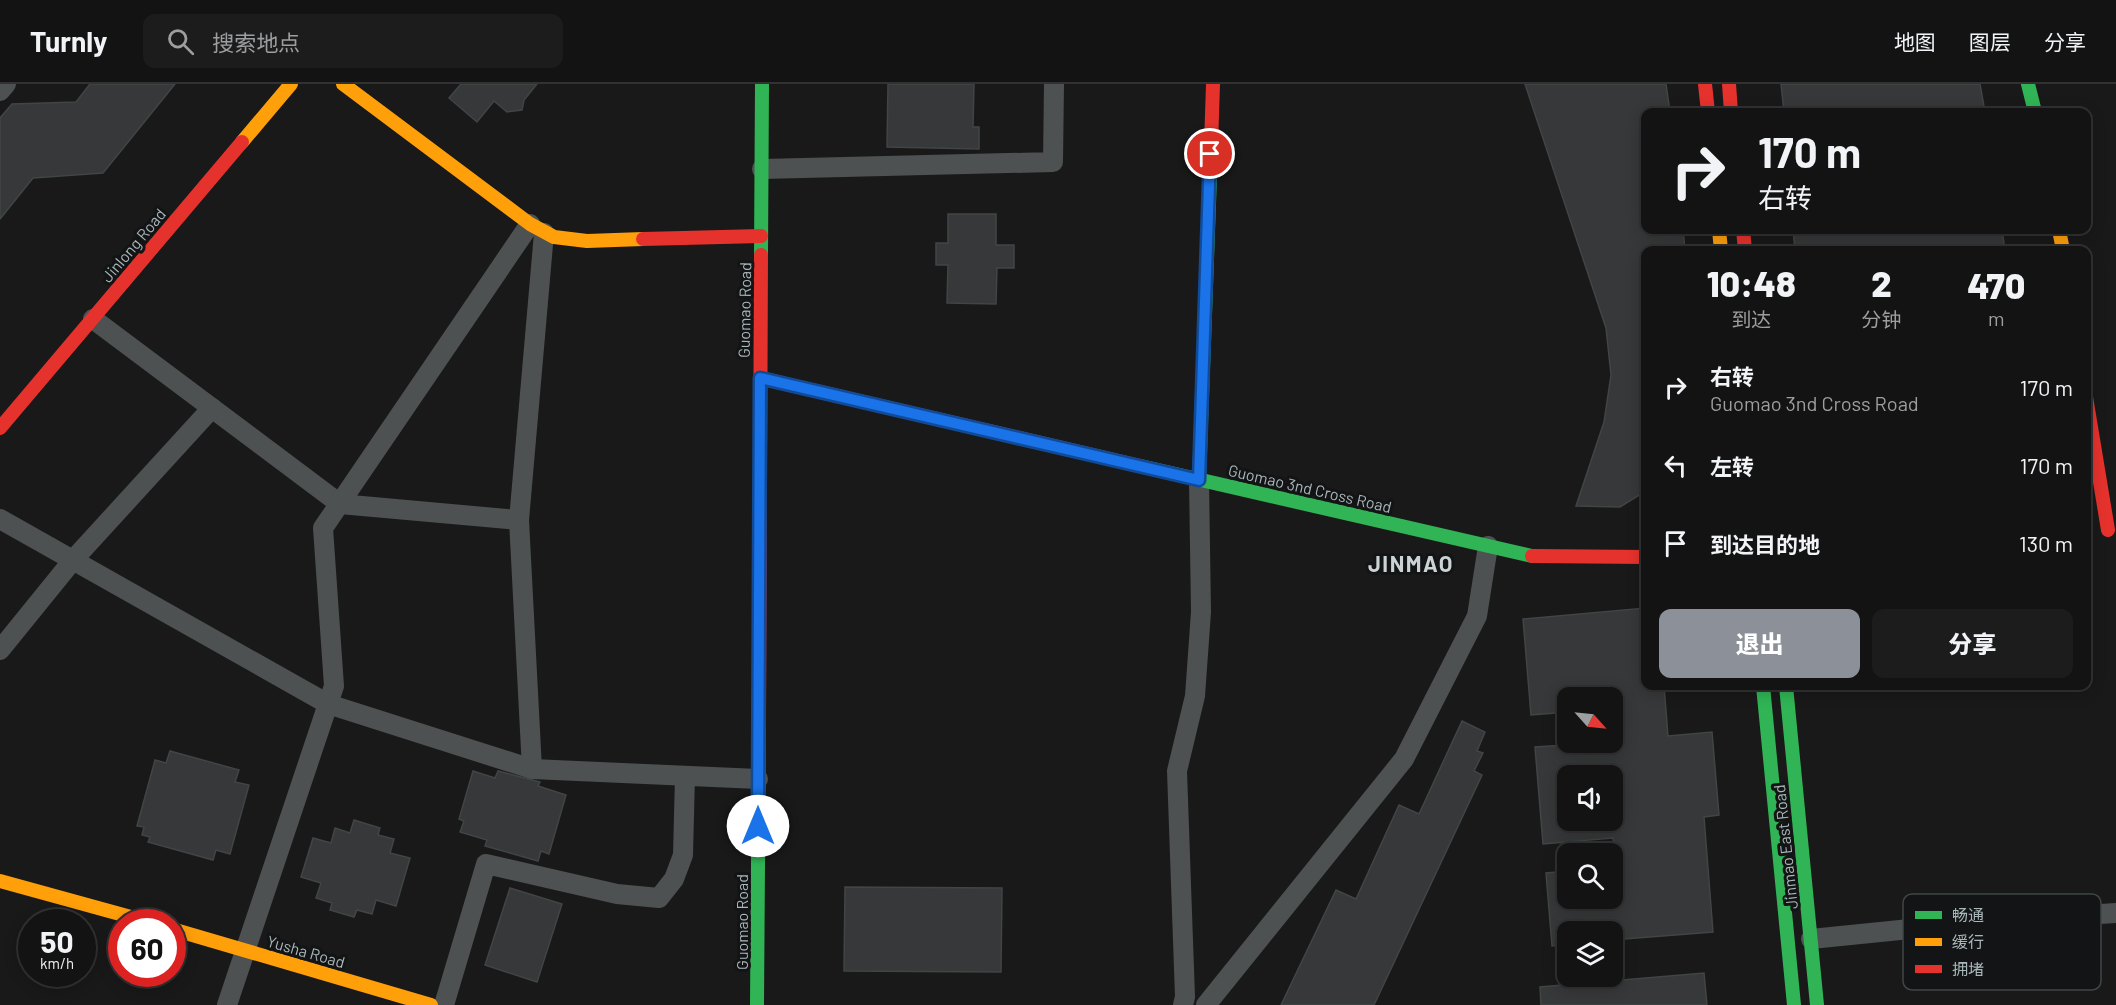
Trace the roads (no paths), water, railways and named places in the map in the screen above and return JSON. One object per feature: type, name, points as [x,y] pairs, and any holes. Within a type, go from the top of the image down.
[{"type":"main road","name":"Jinlong Road","points":[[0,428],[291,84]]},
{"type":"main road","points":[[343,84],[537,228],[554,237],[587,241],[761,236]]},
{"type":"main road","name":"Guomao Road","points":[[758,1000],[762,84]]},
{"type":"main road","points":[[1199,480],[1213,84]]},
{"type":"main road","points":[[1706,84],[1708,108]]},
{"type":"main road","points":[[1729,84],[1731,108]]},
{"type":"main road","points":[[2028,84],[2034,108]]},
{"type":"main road","name":"Guomao 3nd Cross Road","points":[[760,378],[1535,557],[1641,557]]},
{"type":"main road","points":[[2091,429],[2107,530]]},
{"type":"main road","name":"Jinmao East Road","points":[[1763,690],[1794,1005]]},
{"type":"main road","name":"Jinmao East Road","points":[[1786,690],[1817,1005]]},
{"type":"main road","points":[[0,881],[108,911]]},
{"type":"main road","name":"Yusha Road","points":[[186,933],[431,1005]]},
{"type":"street","points":[[0,91],[6,84]]},
{"type":"street","points":[[762,169],[1053,162],[1053,84]]},
{"type":"street","points":[[227,1005],[334,686],[323,528],[537,228]]},
{"type":"street","points":[[532,768],[519,520],[537,228]]},
{"type":"street","points":[[93,319],[340,504],[519,520]]},
{"type":"street","points":[[0,650],[74,560],[212,408]]},
{"type":"street","points":[[1183,1005],[1185,997],[1177,771],[1195,696],[1201,612],[1199,480]]},
{"type":"street","points":[[0,519],[328,704],[532,768],[758,779]]},
{"type":"street","points":[[1206,1005],[1404,759],[1478,616],[1488,546]]},
{"type":"street","points":[[444,1005],[486,864],[617,894],[658,898],[674,879],[683,855],[685,776]]},
{"type":"street","points":[[2101,914],[2116,913]]},
{"type":"street","points":[[1811,939],[1903,930]]},
{"type":"district","name":"JINMAO","points":[[1411,563]]}]
